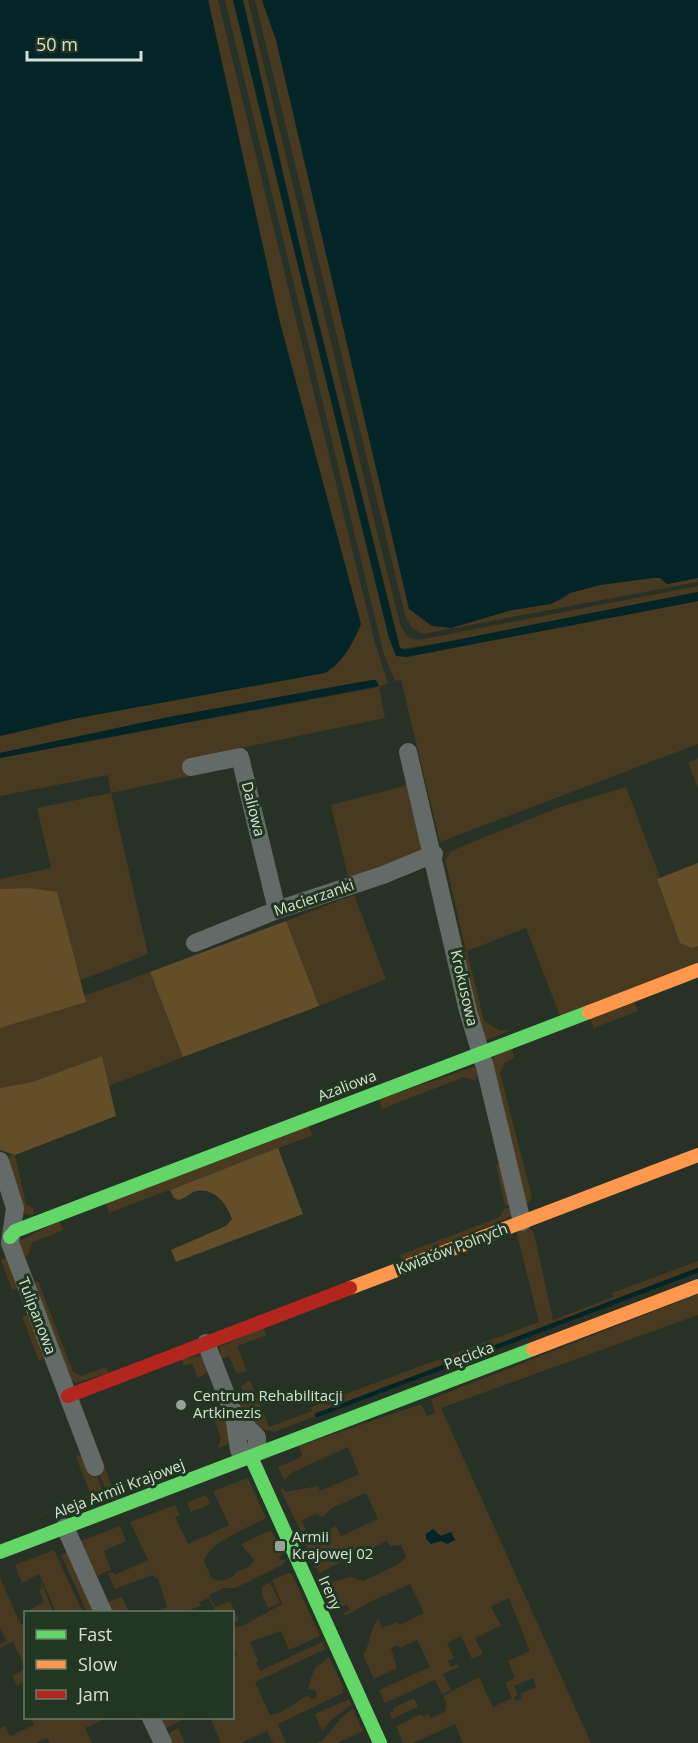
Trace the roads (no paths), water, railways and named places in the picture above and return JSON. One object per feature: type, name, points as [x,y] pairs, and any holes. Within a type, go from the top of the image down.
[{"type":"street","name":"Krokusowa","points":[[408,752],[522,1222]]},
{"type":"street","name":"Daliowa","points":[[191,767],[240,757],[277,910]]},
{"type":"street","name":"Macierzanki","points":[[195,943],[277,910],[383,875],[434,854]]},
{"type":"street","name":"Azaliowa","points":[[10,1237],[15,1231],[698,970]]},
{"type":"street","name":"Kwiatów Polnych","points":[[68,1396],[698,1155]]},
{"type":"street","name":"Tulipanowa","points":[[0,1161],[15,1208],[10,1243],[94,1467]]},
{"type":"street","name":"Pęcicka","points":[[251,1457],[698,1286]]},
{"type":"street","points":[[206,1343],[234,1415],[239,1450],[251,1457]]},
{"type":"street","name":"Aleja Armii Krajowej","points":[[0,1552],[251,1457]]},
{"type":"street","name":"Ireny","points":[[251,1457],[380,1743]]},
{"type":"street","points":[[65,1527],[104,1611]]},
{"type":"street","points":[[151,1719],[163,1743]]},
{"type":"water","points":[[0,0],[208,0],[280,323],[361,624],[342,658],[325,673],[73,719],[0,736]]},
{"type":"water","points":[[233,0],[243,0],[304,264],[400,648],[405,650],[698,592],[698,601],[406,657],[396,656],[389,638]]},
{"type":"water","points":[[262,0],[698,0],[698,578],[667,584],[660,578],[652,578],[600,585],[570,593],[551,604],[512,610],[451,628],[432,626],[409,609],[276,40]]},
{"type":"water","points":[[376,680],[379,686],[0,758],[0,753],[169,717]]},
{"type":"water","points":[[433,1529],[441,1536],[451,1532],[455,1540],[447,1544],[441,1541],[431,1544],[426,1539],[426,1534]]},
{"type":"waterway","points":[[317,1415],[698,1270]]},
{"type":"place","name":"Centrum Rehabilitacji Artkinezis","points":[[181,1405]]},
{"type":"place","name":"Armii Krajowej 02","points":[[280,1546]]}]
